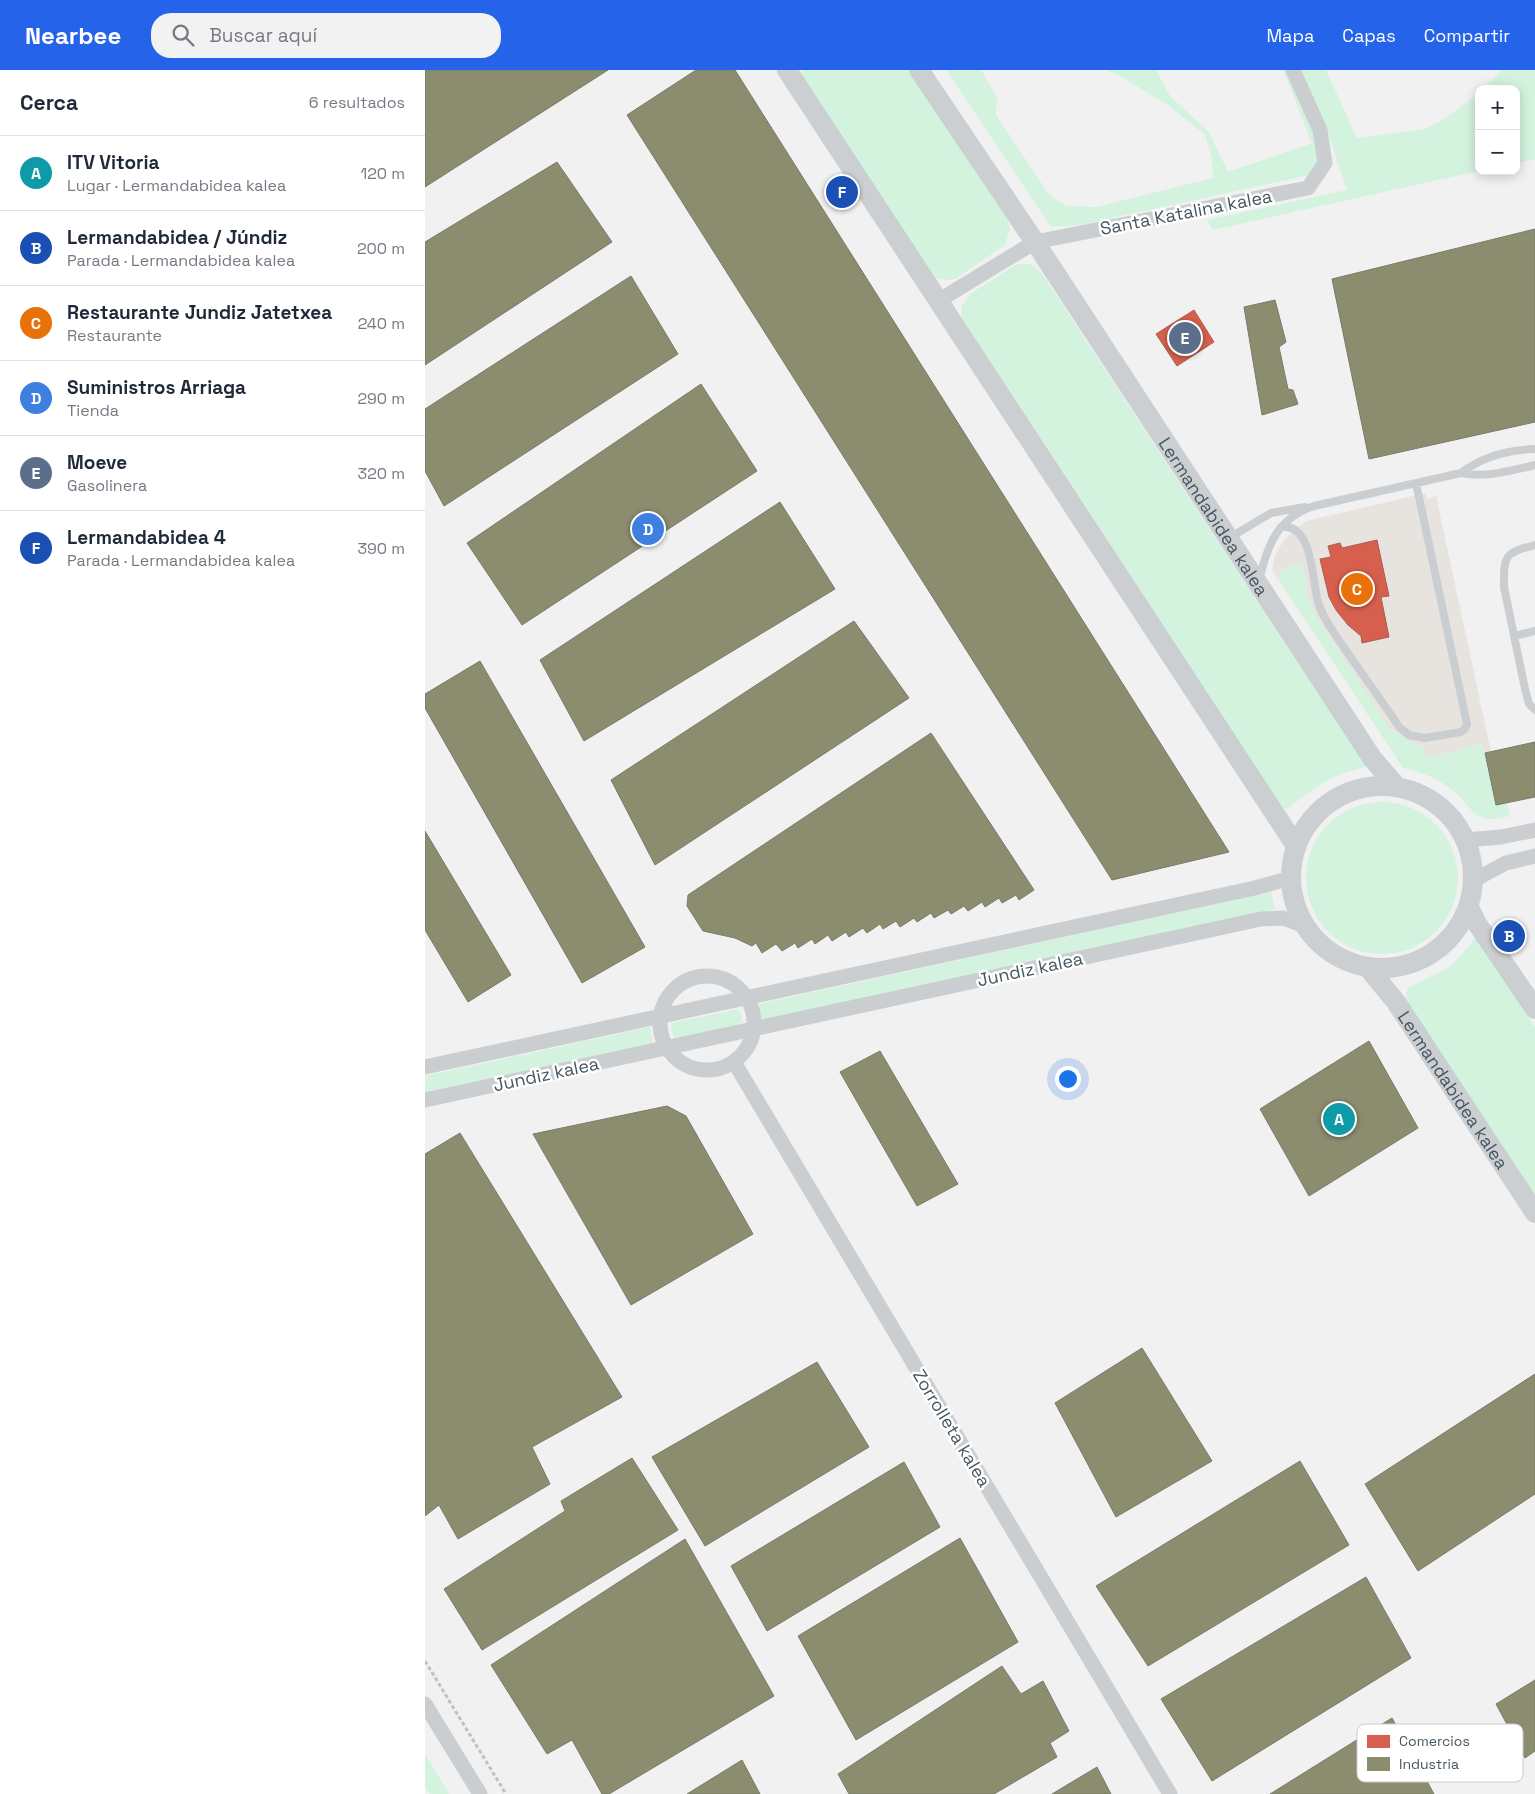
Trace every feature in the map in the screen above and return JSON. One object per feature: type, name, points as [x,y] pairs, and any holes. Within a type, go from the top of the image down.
[{"type":"street","points":[[787,70],[1296,846]]},
{"type":"street","name":"Lermandabidea kalea","points":[[919,70],[1035,242],[1372,758],[1396,786]]},
{"type":"street","name":"Santa Katalina kalea","points":[[1035,242],[1308,188],[1325,162],[1320,130],[1293,70]]},
{"type":"street","points":[[938,301],[1035,242]]},
{"type":"street","points":[[1375,786],[1396,786],[1414,791],[1430,799],[1445,810],[1457,824],[1466,840],[1472,860],[1474,880],[1469,907],[1457,930],[1440,949],[1418,962],[1394,968],[1368,968],[1343,960],[1321,946],[1305,926],[1294,903],[1291,878],[1296,846],[1305,828],[1318,811],[1335,798],[1354,790],[1375,786]]},
{"type":"street","points":[[1466,840],[1501,837],[1535,830]]},
{"type":"street","points":[[1474,880],[1506,862],[1535,856]]},
{"type":"street","name":"Jundiz kalea","points":[[425,1067],[1255,888],[1291,878]]},
{"type":"street","points":[[1469,907],[1476,922],[1535,1009]]},
{"type":"street","name":"Jundiz kalea","points":[[425,1100],[1261,919],[1283,918],[1305,926]]},
{"type":"street","name":"Lermandabidea kalea","points":[[1368,968],[1396,1002],[1535,1213]]},
{"type":"street","points":[[694,978],[721,979],[738,988],[747,998],[752,1009],[755,1029],[745,1054],[734,1062],[721,1068],[690,1068],[677,1059],[667,1048],[662,1032],[662,1006],[676,988],[694,978]]},
{"type":"street","name":"Zorrolleta kalea","points":[[734,1062],[1170,1794]]},
{"type":"street","points":[[425,1704],[480,1794]]},
{"type":"lane","points":[[1229,539],[1271,513],[1315,506],[1461,473],[1484,459],[1535,449]]},
{"type":"lane","points":[[1461,473],[1475,476],[1513,471],[1535,465]]},
{"type":"lane","points":[[1281,527],[1289,526],[1301,534],[1308,549],[1319,603],[1328,623],[1400,728],[1409,735],[1425,738],[1461,732],[1467,724],[1416,483]]},
{"type":"lane","points":[[1258,584],[1267,551],[1277,532],[1287,521],[1301,511],[1315,506]]},
{"type":"lane","points":[[1535,545],[1515,550],[1507,557],[1504,570],[1504,587],[1529,704],[1535,710]]},
{"type":"lane","points":[[1514,636],[1535,631]]},
{"type":"path","points":[[425,1661],[506,1794]]},
{"type":"shaded area","points":[[1426,493],[1427,499],[1436,496],[1491,752],[1485,753],[1482,744],[1440,755],[1426,756],[1423,746],[1413,744],[1398,731],[1392,732],[1317,618],[1309,600],[1302,564],[1279,577],[1279,581],[1272,570],[1274,558],[1281,545],[1287,537],[1306,521]]},
{"type":"green space","points":[[802,70],[909,70],[1008,220],[1010,229],[1005,245],[955,279],[944,280],[936,278],[927,269],[803,80]]},
{"type":"green space","points":[[946,70],[981,70],[997,97],[996,115],[1050,196],[1067,206],[1096,207],[1213,178],[1212,158],[1205,135],[1169,106],[1120,76],[1106,70],[1158,70],[1170,96],[1209,132],[1228,172],[1312,143],[1283,70],[1288,70],[1319,142],[1317,160],[1310,175],[1080,225],[1051,227]]},
{"type":"green space","points":[[1300,70],[1326,70],[1357,138],[1424,129],[1444,119],[1475,96],[1475,172],[1213,230],[1207,220],[1347,190],[1327,131]]},
{"type":"green space","points":[[1501,70],[1535,70],[1535,159],[1520,162],[1520,85],[1487,85]]},
{"type":"green space","points":[[1018,264],[1030,264],[1041,272],[1366,767],[1332,778],[1287,809],[1283,808],[961,318],[962,305],[970,294]]},
{"type":"green space","points":[[1302,563],[1309,600],[1317,618],[1392,732],[1398,731],[1409,741],[1423,746],[1427,756],[1440,755],[1482,744],[1496,805],[1507,803],[1510,816],[1486,819],[1479,816],[1446,785],[1425,775],[1403,768],[1279,581],[1281,572],[1286,567]]},
{"type":"green space","points":[[1382,802],[1411,808],[1436,824],[1452,849],[1458,878],[1452,907],[1436,932],[1411,948],[1382,954],[1353,948],[1328,932],[1312,907],[1306,878],[1312,849],[1328,824],[1353,808]]},
{"type":"green space","points":[[1271,892],[1275,909],[762,1020],[758,1004]]},
{"type":"green space","points":[[1476,937],[1535,1027],[1535,1199],[1408,1004],[1406,993],[1408,988],[1449,967]]},
{"type":"green space","points":[[739,1009],[742,1016],[741,1024],[675,1039],[671,1030],[671,1023]]},
{"type":"green space","points":[[650,1027],[653,1043],[425,1092],[425,1076]]},
{"type":"green space","points":[[425,1754],[449,1794],[430,1794],[425,1786]]},
{"type":"building: Comercios","points":[[1194,310],[1214,342],[1177,366],[1156,334]]},
{"type":"building: Comercios","points":[[1377,540],[1389,596],[1381,597],[1389,637],[1362,643],[1361,636],[1348,625],[1336,610],[1329,597],[1320,559],[1331,557],[1328,546],[1340,543],[1342,548]]},
{"type":"building: Industria","points":[[425,70],[608,70],[425,187]]},
{"type":"building: Industria","points":[[696,70],[735,70],[1229,852],[1112,880],[627,115]]},
{"type":"building: Industria","points":[[557,162],[612,242],[425,365],[425,242]]},
{"type":"building: Industria","points":[[1535,229],[1535,422],[1369,459],[1332,279]]},
{"type":"building: Industria","points":[[631,276],[678,354],[444,506],[425,471],[425,409]]},
{"type":"building: Industria","points":[[1275,300],[1286,342],[1279,347],[1288,389],[1293,390],[1298,404],[1262,415],[1244,307]]},
{"type":"building: Industria","points":[[701,384],[757,471],[522,625],[467,543]]},
{"type":"building: Industria","points":[[780,502],[835,589],[584,741],[540,660]]},
{"type":"building: Industria","points":[[854,621],[909,698],[655,865],[611,780]]},
{"type":"building: Industria","points":[[480,661],[645,947],[582,983],[425,708],[425,694]]},
{"type":"building: Industria","points":[[931,733],[1034,890],[1019,900],[1016,895],[1002,903],[999,898],[985,907],[982,902],[968,911],[964,906],[951,914],[948,910],[934,918],[931,913],[917,922],[914,918],[900,927],[896,921],[883,929],[880,924],[867,933],[863,928],[849,937],[846,932],[832,941],[828,935],[815,944],[812,939],[798,948],[795,943],[782,951],[776,944],[762,953],[756,943],[752,946],[735,938],[703,931],[687,906],[688,895]]},
{"type":"building: Industria","points":[[1535,742],[1535,797],[1496,805],[1485,753]]},
{"type":"building: Industria","points":[[425,831],[511,975],[468,1002],[425,930]]},
{"type":"building: Industria","points":[[1369,1041],[1418,1128],[1309,1196],[1260,1109]]},
{"type":"building: Industria","points":[[880,1051],[958,1184],[917,1206],[840,1072]]},
{"type":"building: Industria","points":[[667,1106],[686,1116],[753,1234],[631,1305],[533,1134]]},
{"type":"building: Industria","points":[[460,1133],[622,1397],[532,1447],[550,1484],[458,1539],[439,1505],[425,1516],[425,1154]]},
{"type":"building: Industria","points":[[1142,1348],[1212,1461],[1116,1517],[1055,1403]]},
{"type":"building: Industria","points":[[817,1362],[869,1447],[705,1546],[652,1457]]},
{"type":"building: Industria","points":[[1535,1374],[1535,1494],[1418,1571],[1365,1484]]},
{"type":"building: Industria","points":[[632,1458],[678,1530],[482,1650],[444,1589],[565,1511],[561,1501]]},
{"type":"building: Industria","points":[[1300,1461],[1349,1545],[1148,1666],[1096,1586]]},
{"type":"building: Industria","points":[[904,1462],[940,1527],[767,1631],[731,1566]]},
{"type":"building: Industria","points":[[960,1538],[1018,1642],[856,1740],[798,1636]]},
{"type":"building: Industria","points":[[685,1539],[774,1696],[609,1794],[602,1794],[572,1740],[547,1754],[491,1665]]},
{"type":"building: Industria","points":[[1366,1577],[1411,1658],[1212,1781],[1161,1699]]},
{"type":"building: Industria","points":[[1002,1666],[1021,1694],[1043,1681],[1069,1731],[1050,1743],[1057,1757],[994,1794],[849,1794],[838,1774]]},
{"type":"building: Industria","points":[[1535,1680],[1535,1751],[1525,1758],[1523,1754],[1523,1724],[1507,1724],[1496,1704]]},
{"type":"building: Industria","points":[[1392,1718],[1395,1724],[1382,1724]]},
{"type":"building: Industria","points":[[1357,1740],[1357,1782],[1427,1782],[1434,1794],[1270,1794]]},
{"type":"building: Industria","points":[[742,1760],[760,1794],[687,1794]]},
{"type":"building: Industria","points":[[1097,1767],[1111,1794],[1052,1794]]},
{"type":"place","name":"Lermandabidea 4","points":[[842,192]]},
{"type":"place","name":"Moeve","points":[[1185,338]]},
{"type":"place","name":"Suministros Arriaga","points":[[648,529]]},
{"type":"place","name":"Restaurante Jundiz Jatetxea","points":[[1357,589]]},
{"type":"place","name":"Lermandabidea / Júndiz","points":[[1509,936]]},
{"type":"place","name":"ITV Vitoria","points":[[1339,1119]]}]
